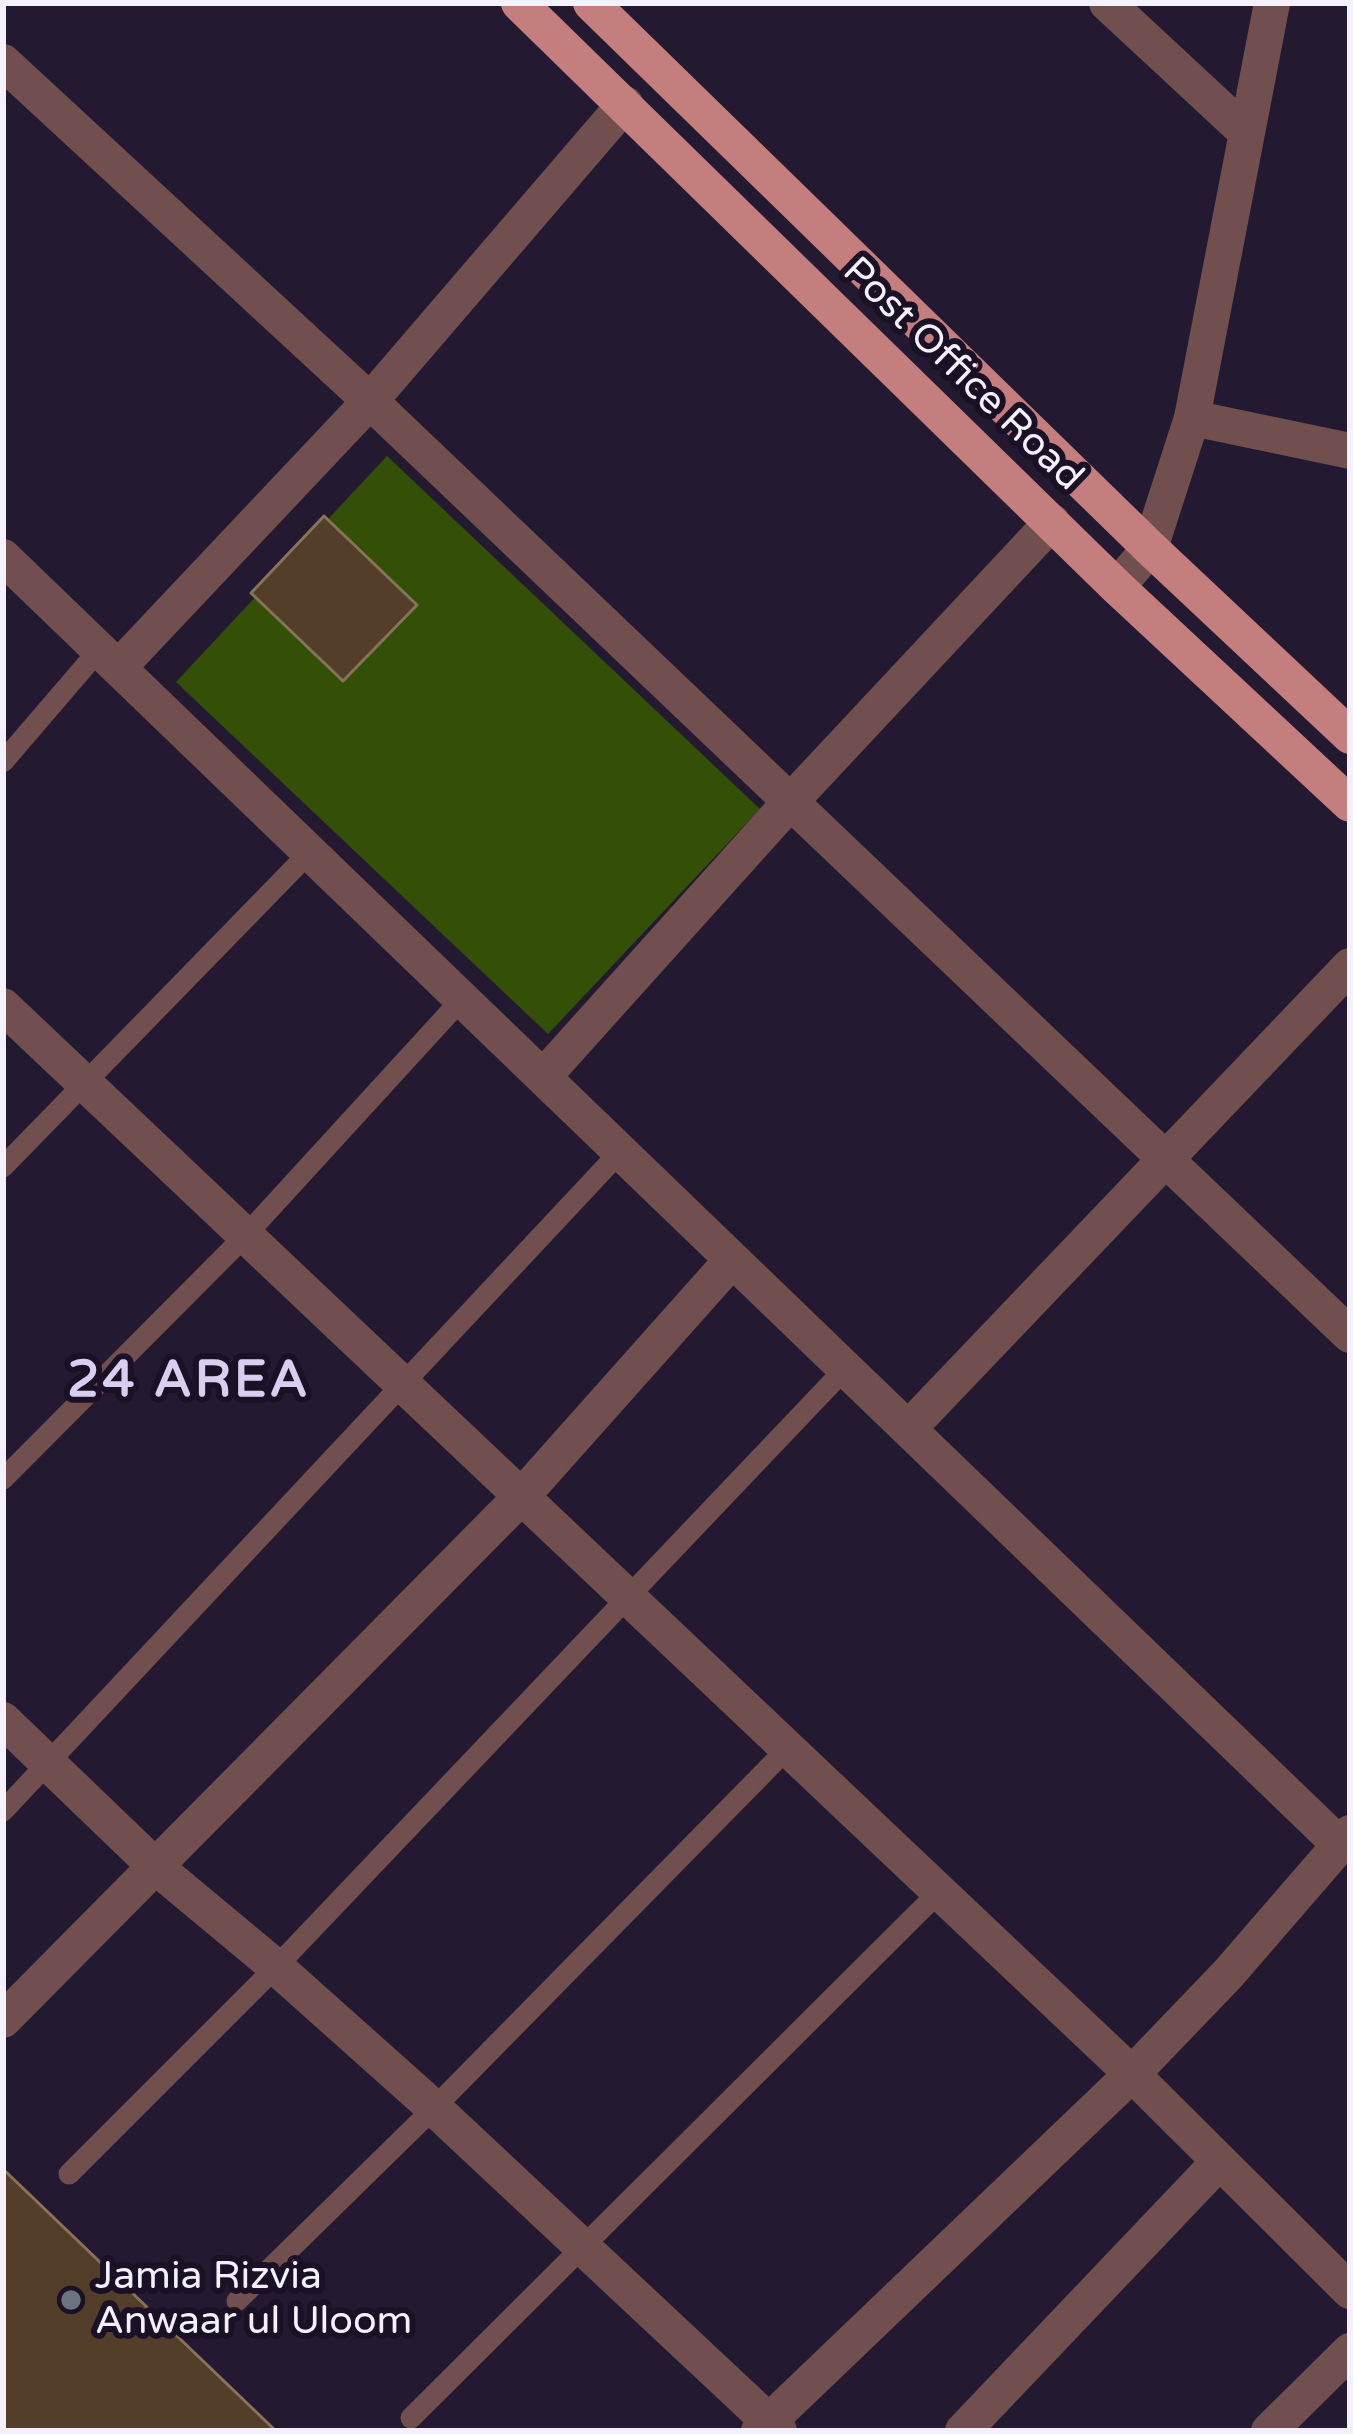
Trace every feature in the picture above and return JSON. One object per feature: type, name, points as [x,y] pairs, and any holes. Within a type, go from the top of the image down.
[{"type":"main road","name":"Post Office Road","points":[[519,3],[1118,587],[1350,805]]},
{"type":"main road","name":"Post Office Road","points":[[591,3],[1150,548],[1350,736]]},
{"type":"main road","points":[[594,74],[626,37]]},
{"type":"street","points":[[1107,3],[1247,133]]},
{"type":"street","points":[[1118,587],[1150,548],[1192,418],[1272,3]]},
{"type":"street","points":[[3,62],[370,400],[1350,1335]]},
{"type":"street","points":[[109,659],[370,400],[626,104]]},
{"type":"street","points":[[1192,418],[1350,451]]},
{"type":"street","points":[[543,1077],[792,800],[1052,522]]},
{"type":"street","points":[[3,557],[845,1369],[1345,1839],[1228,1974],[1132,2074],[769,2428],[434,2108],[277,1966],[157,1868],[3,1720]]},
{"type":"street","points":[[908,1429],[1350,966]]},
{"type":"street","points":[[3,1006],[1132,2074],[1350,2291]]},
{"type":"street","points":[[3,2020],[521,1497],[732,1260]]},
{"type":"street","points":[[963,2431],[1219,2162]]},
{"type":"street","points":[[1269,2431],[1350,2351]]},
{"type":"lane","points":[[3,762],[109,659]]},
{"type":"lane","points":[[3,1167],[310,852]]},
{"type":"lane","points":[[3,1479],[245,1236],[462,999]]},
{"type":"lane","points":[[3,1811],[620,1152]]},
{"type":"lane","points":[[70,2174],[277,1966],[845,1369]]},
{"type":"lane","points":[[237,2301],[788,1748]]},
{"type":"lane","points":[[411,2418],[940,1892]]},
{"type":"green space","points":[[387,456],[760,809],[548,1034],[176,682]]},
{"type":"building","points":[[324,516],[417,605],[343,681],[251,593]]},
{"type":"building","name":"Jamia Rizvia Anwaar ul Uloom","points":[[3,2169],[276,2431],[3,2431]]},
{"type":"place","name":"Jamia Rizvia Anwaar ul Uloom","points":[[71,2300]]},
{"type":"district","name":"24 AREA","points":[[189,1383]]}]
